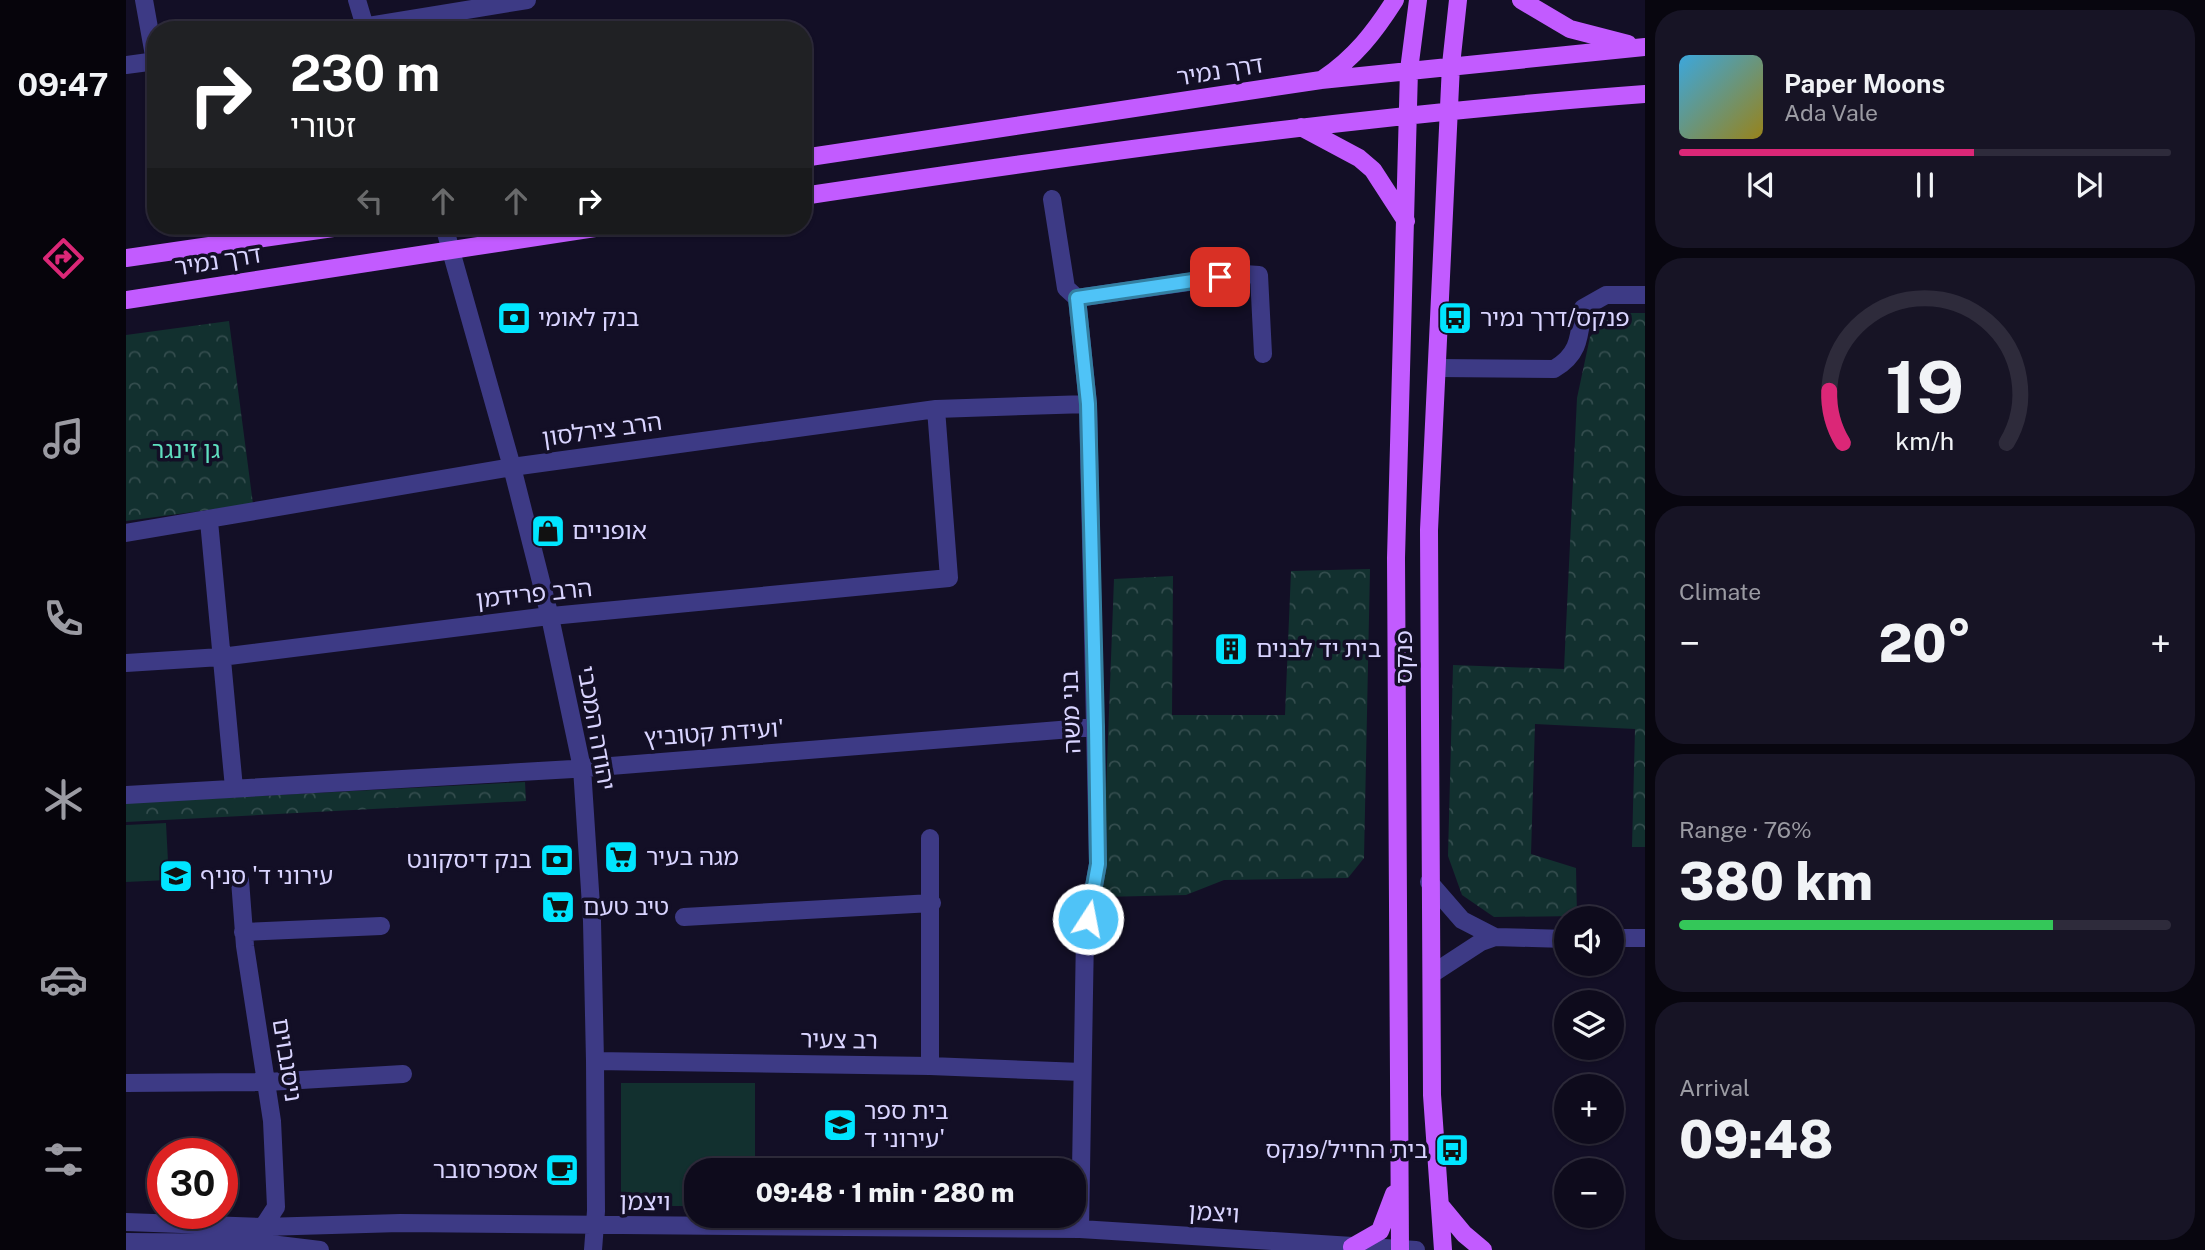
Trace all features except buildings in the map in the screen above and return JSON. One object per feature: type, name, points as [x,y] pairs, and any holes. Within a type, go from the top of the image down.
[{"type":"main road","points":[[1321,80],[1347,63],[1370,40],[1395,0]]},
{"type":"main road","name":"פנקס","points":[[1405,1250],[1399,1170],[1396,558],[1409,70],[1418,0]]},
{"type":"main road","name":"פנקס","points":[[1443,1250],[1432,1095],[1429,530],[1451,65],[1458,0]]},
{"type":"main road","points":[[1521,0],[1570,29],[1645,47]]},
{"type":"main road","name":"דרך נמיר","points":[[812,157],[1321,80],[1645,47]]},
{"type":"main road","points":[[812,195],[1046,160],[1301,127],[1645,94]]},
{"type":"main road","points":[[1301,127],[1359,159],[1373,170],[1406,221]]},
{"type":"main road","name":"דרך נמיר","points":[[126,258],[285,235]]},
{"type":"main road","name":"דרך נמיר","points":[[126,300],[547,235]]},
{"type":"main road","points":[[1352,1247],[1380,1231],[1387,1219],[1399,1170]]},
{"type":"main road","points":[[1440,1205],[1464,1234],[1483,1250]]},
{"type":"street","points":[[144,0],[148,21]]},
{"type":"street","points":[[357,0],[364,21]]},
{"type":"street","points":[[433,14],[446,0]]},
{"type":"street","points":[[400,21],[527,0]]},
{"type":"street","points":[[126,65],[147,62]]},
{"type":"street","name":"בני משה","points":[[1052,199],[1066,288],[1077,298],[1088,404],[1098,864],[1085,935],[1080,1229]]},
{"type":"street","name":"יהודה המכבי","points":[[447,235],[512,467],[550,617],[582,768],[592,921],[595,1061],[591,1250]]},
{"type":"street","points":[[1077,298],[1244,274],[1259,275],[1263,354]]},
{"type":"street","points":[[1438,368],[1554,369],[1570,360],[1579,337],[1583,308],[1606,295],[1645,295]]},
{"type":"street","name":"הרב צירלסון","points":[[126,533],[209,521],[512,467],[936,408],[1088,404]]},
{"type":"street","name":"הרב פרידמן","points":[[126,663],[221,657],[550,617],[948,578],[936,408]]},
{"type":"street","points":[[209,521],[234,788]]},
{"type":"street","name":"ועידת קטוביץ'","points":[[126,795],[582,768],[1096,727]]},
{"type":"street","points":[[930,838],[930,1066]]},
{"type":"street","name":"ניסנבוים","points":[[240,880],[243,932],[267,1082],[276,1207],[263,1235]]},
{"type":"street","points":[[1429,883],[1462,920],[1495,937]]},
{"type":"street","points":[[684,917],[932,904]]},
{"type":"street","points":[[243,932],[381,926]]},
{"type":"street","points":[[1432,974],[1481,942],[1495,937],[1554,939]]},
{"type":"street","points":[[1624,938],[1645,939]]},
{"type":"street","name":"רב צעיר","points":[[595,1061],[930,1066],[1082,1072]]},
{"type":"street","points":[[126,1083],[267,1082],[404,1074]]},
{"type":"street","name":"ויצמן","points":[[126,1222],[263,1235],[320,1250]]},
{"type":"street","name":"ויצמן","points":[[138,1244],[400,1223],[1080,1229],[1405,1250]]},
{"type":"green space","points":[[1627,313],[1645,313],[1645,847],[1632,847],[1635,729],[1535,724],[1531,854],[1576,868],[1577,906],[1554,906],[1554,916],[1494,917],[1462,895],[1448,856],[1453,665],[1564,669],[1577,398],[1590,337],[1603,321]]},
{"type":"green space","name":"גן זינגר","points":[[229,321],[253,504],[126,521],[126,335]]},
{"type":"green space","points":[[1370,569],[1364,858],[1348,878],[1224,880],[1186,895],[1102,897],[1114,579],[1173,576],[1172,715],[1285,715],[1291,571]]},
{"type":"green space","points":[[525,782],[526,801],[126,822],[126,803]]},
{"type":"green space","points":[[166,823],[169,880],[126,882],[126,825]]},
{"type":"green space","points":[[621,1083],[755,1083],[755,1158],[684,1158],[684,1206],[621,1206]]},
{"type":"place","name":"בנק לאומי","points":[[514,318]]},
{"type":"place","name":"פנקס/דרך נמיר","points":[[1455,318]]},
{"type":"place","name":"אופניים","points":[[548,531]]},
{"type":"place","name":"בית יד לבנים","points":[[1231,649]]},
{"type":"place","name":"מגה בעיר","points":[[621,857]]},
{"type":"place","name":"בנק דיסקונט","points":[[557,860]]},
{"type":"place","name":"עירוני ד' סניף","points":[[176,876]]},
{"type":"place","name":"טיב טעם","points":[[558,907]]},
{"type":"place","name":"בית ספר עירוני ד'","points":[[840,1125]]},
{"type":"place","name":"בית החייל/פנקס","points":[[1452,1150]]},
{"type":"place","name":"אספרסובר","points":[[562,1170]]},
{"type":"route","points":[[1088,919],[1098,864],[1096,727],[1088,404],[1077,298],[1220,277]]}]
